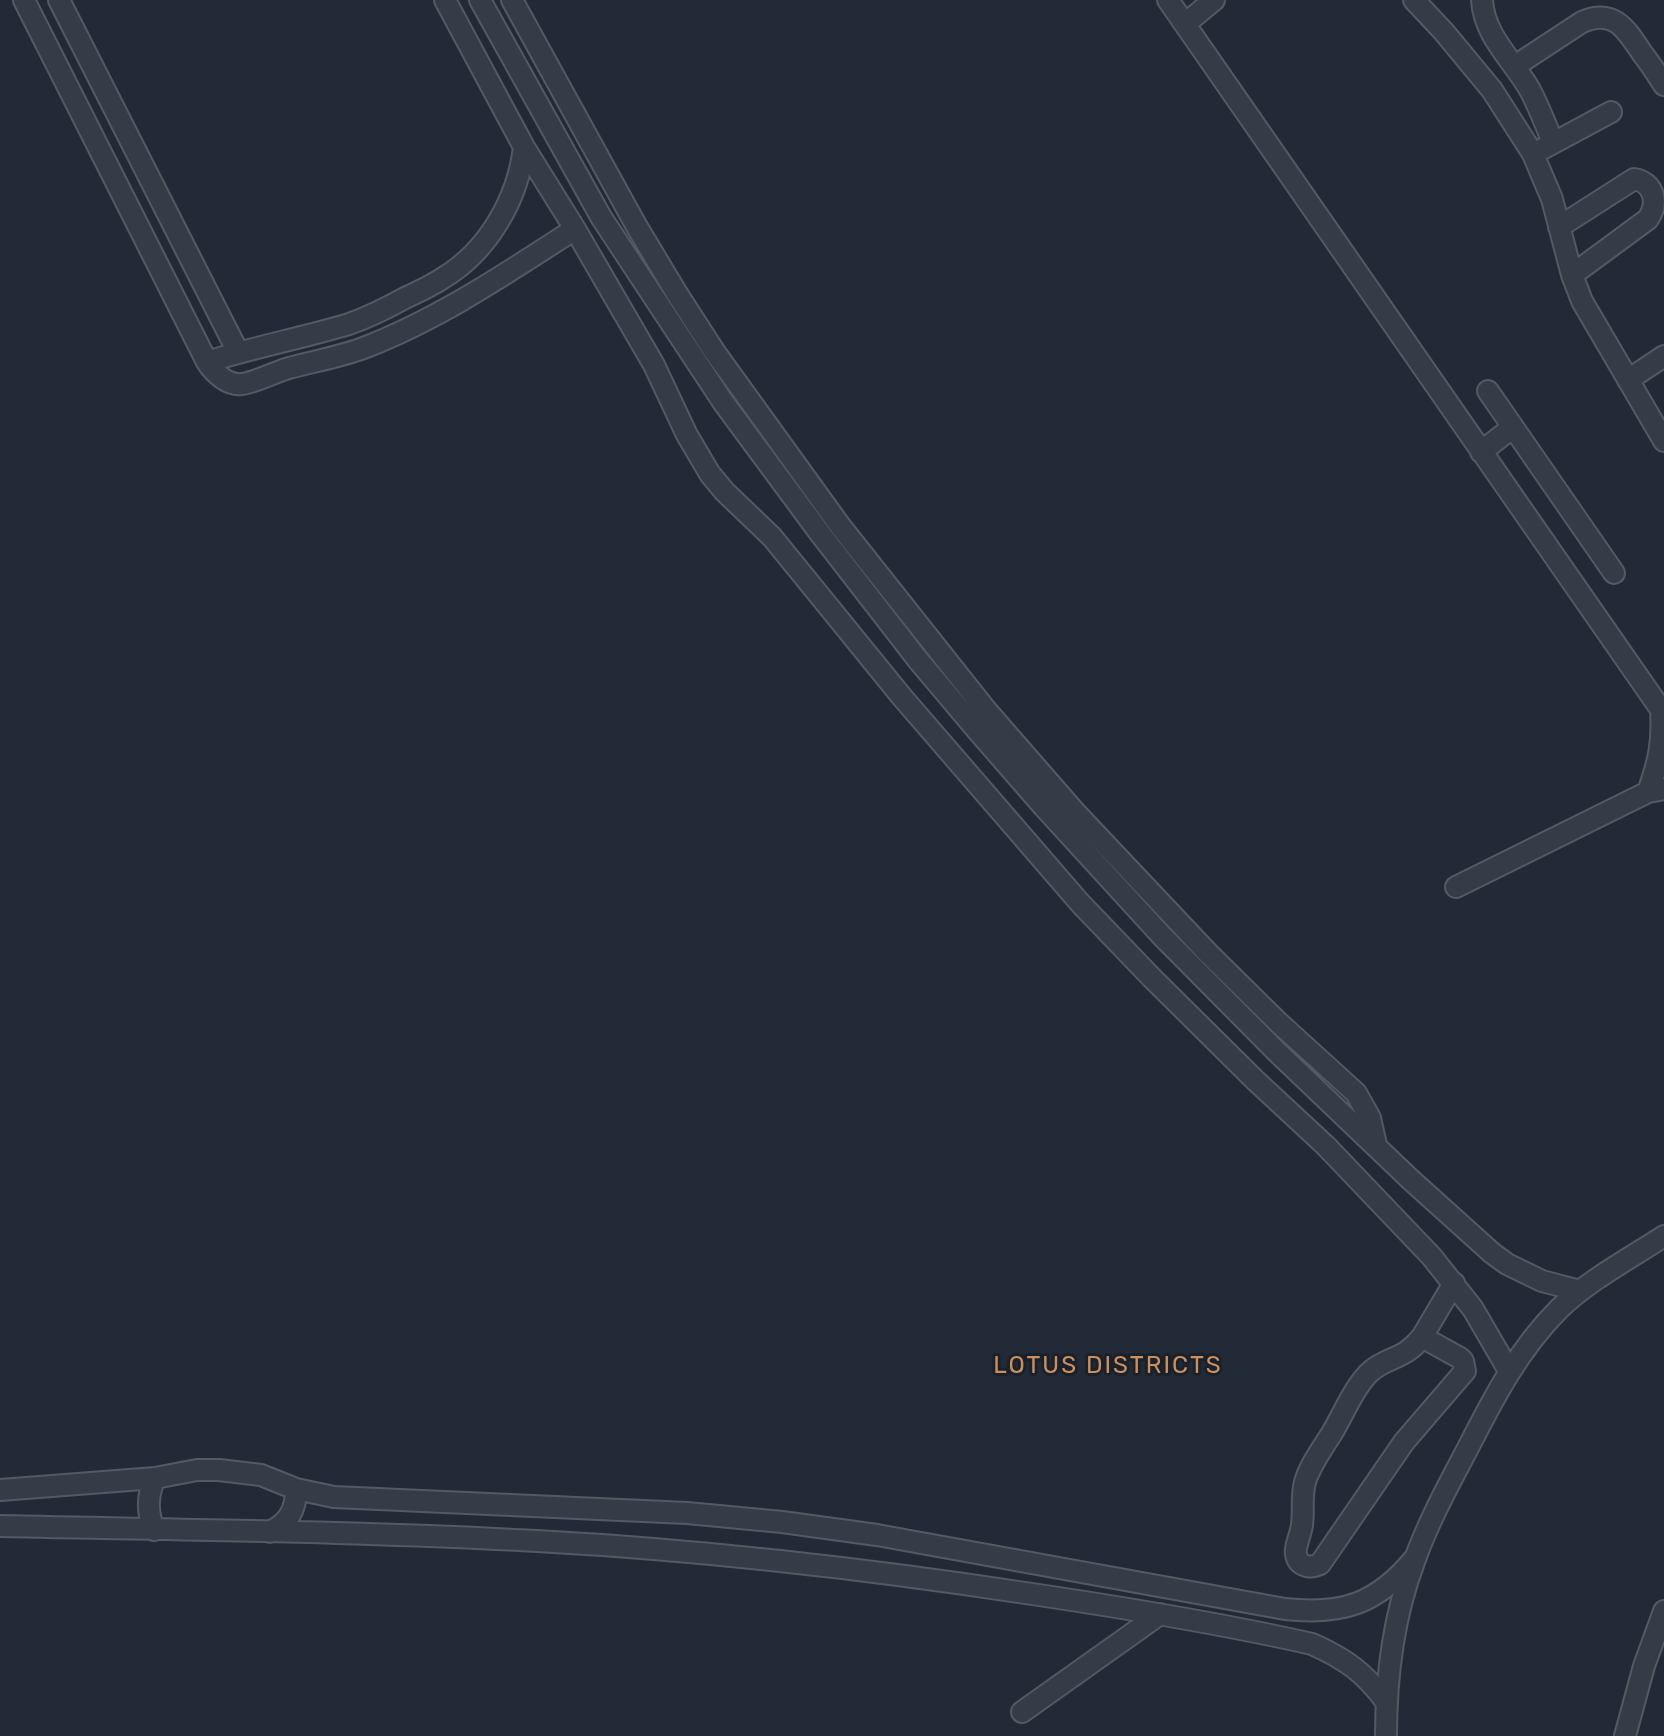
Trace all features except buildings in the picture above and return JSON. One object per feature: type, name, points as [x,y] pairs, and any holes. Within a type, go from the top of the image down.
[{"type":"street","points":[[24,0],[207,362],[218,375],[233,383],[241,385],[366,347],[445,309],[575,229]]},
{"type":"street","points":[[59,0],[238,352]]},
{"type":"street","points":[[445,0],[524,147],[654,365],[699,457],[725,492],[772,537],[902,697],[1080,903],[1193,1019],[1326,1146],[1432,1257],[1454,1283],[1509,1371]]},
{"type":"street","points":[[480,0],[601,217],[723,402],[918,660],[1044,807],[1161,935],[1277,1052],[1492,1253],[1524,1274],[1580,1291]]},
{"type":"street","points":[[512,0],[683,304],[738,386],[841,527],[986,710],[1083,821],[1218,963],[1356,1093],[1370,1118],[1376,1145]]},
{"type":"street","points":[[1168,0],[1663,712],[1656,791],[1456,887]]},
{"type":"street","points":[[1185,24],[1214,0]]},
{"type":"street","points":[[1414,0],[1492,90],[1533,154],[1552,199],[1582,301],[1664,441]]},
{"type":"street","points":[[1482,0],[1491,35],[1531,92],[1553,143]]},
{"type":"street","points":[[1515,66],[1582,22],[1599,17],[1617,21],[1624,27],[1664,85]]},
{"type":"street","points":[[1533,154],[1611,112]]},
{"type":"street","points":[[207,362],[352,323],[374,315],[444,278],[472,255],[495,227],[518,178],[524,147]]},
{"type":"street","points":[[1559,227],[1634,179],[1645,182],[1654,197],[1654,209],[1648,219],[1572,275]]},
{"type":"street","points":[[1628,380],[1664,356]]},
{"type":"street","points":[[1488,391],[1614,573]]},
{"type":"street","points":[[1481,452],[1513,427]]},
{"type":"street","points":[[1386,1736],[1393,1637],[1415,1558],[1495,1393],[1541,1328],[1580,1291],[1664,1236]]},
{"type":"street","points":[[1422,1337],[1460,1358],[1465,1366],[1462,1376],[1404,1442],[1320,1564],[1307,1567],[1301,1564],[1295,1552],[1302,1522],[1303,1488],[1310,1470],[1363,1381],[1380,1365],[1409,1352],[1422,1337],[1454,1283]]},
{"type":"street","points":[[0,1490],[155,1478],[197,1470],[240,1471],[315,1494],[353,1499],[687,1513],[782,1522],[877,1535],[1310,1611],[1335,1610],[1369,1598],[1399,1577],[1415,1558]]},
{"type":"street","points":[[154,1530],[148,1509],[155,1478]]},
{"type":"street","points":[[270,1532],[280,1527],[293,1510],[296,1489]]},
{"type":"street","points":[[0,1526],[538,1541],[928,1579],[1160,1614],[1312,1644],[1355,1667],[1387,1703]]},
{"type":"street","points":[[1625,1736],[1644,1666],[1664,1611]]},
{"type":"street","points":[[1022,1712],[1160,1614]]},
{"type":"district","name":"LOTUS DISTRICTS","points":[[1108,1366]]}]
